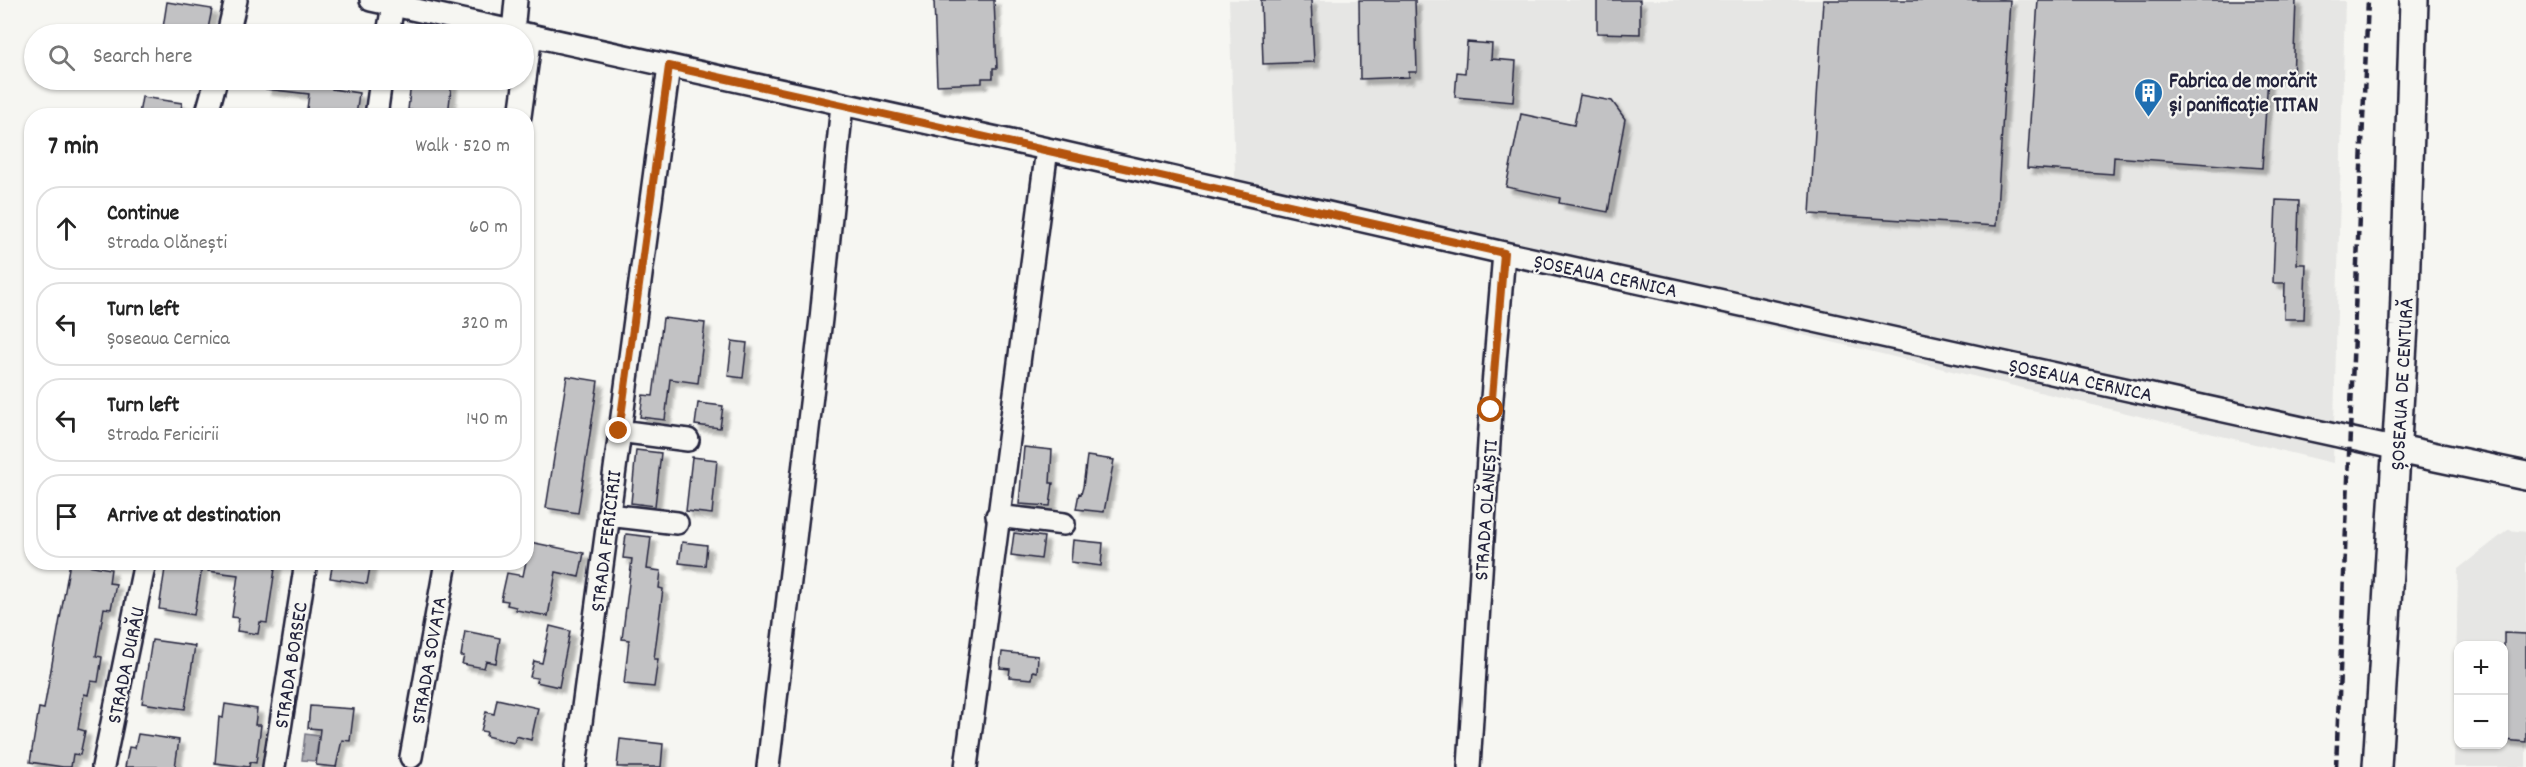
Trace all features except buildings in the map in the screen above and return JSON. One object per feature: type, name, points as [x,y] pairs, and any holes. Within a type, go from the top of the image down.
[{"type":"main road","name":"ȘOSEAUA DE CENTURĂ","points":[[2377,767],[2404,326],[2414,0]]},
{"type":"main road","name":"ȘOSEAUA CERNICA","points":[[2398,448],[2526,476]]},
{"type":"street","points":[[230,24],[236,0]]},
{"type":"street","points":[[516,0],[520,24]]},
{"type":"street","points":[[382,2],[386,24]]},
{"type":"street","name":"ȘOSEAUA CERNICA","points":[[382,2],[478,24]]},
{"type":"street","name":"ȘOSEAUA CERNICA","points":[[534,37],[1047,149],[1504,253],[2398,448]]},
{"type":"street","name":"STRADA FERICIRII","points":[[575,767],[669,66]]},
{"type":"street","points":[[208,108],[213,90]]},
{"type":"street","points":[[377,108],[380,90]]},
{"type":"street","points":[[520,108],[521,90]]},
{"type":"street","points":[[768,767],[820,319],[842,104]]},
{"type":"street","points":[[966,767],[997,516],[1047,149]]},
{"type":"street","name":"STRADA OLĂNEȘTI","points":[[1469,767],[1491,410],[1504,253]]},
{"type":"street","points":[[619,431],[688,440]]},
{"type":"street","points":[[608,515],[677,523]]},
{"type":"street","points":[[997,516],[1064,524]]},
{"type":"street","name":"STRADA DURĂU","points":[[103,767],[143,570]]},
{"type":"street","name":"STRADA BORSEC","points":[[274,767],[305,570]]},
{"type":"street","name":"STRADA SOVATA","points":[[411,758],[445,570]]},
{"type":"shaded area","points":[[1229,0],[2345,0],[2333,463],[1522,267],[1236,202]]},
{"type":"shaded area","points":[[2508,530],[2526,532],[2526,767],[2454,767],[2454,749],[2508,749],[2508,641],[2457,641],[2458,569]]},
{"type":"shaded area","points":[[305,734],[319,736],[315,761],[302,760]]},
{"type":"railway","points":[[2336,767],[2368,0]]},
{"type":"place","name":"Fabrica de morărit și panificație TITAN","points":[[2148,118]]},
{"type":"route","points":[[619,431],[669,66],[1504,253],[1491,410]]}]
